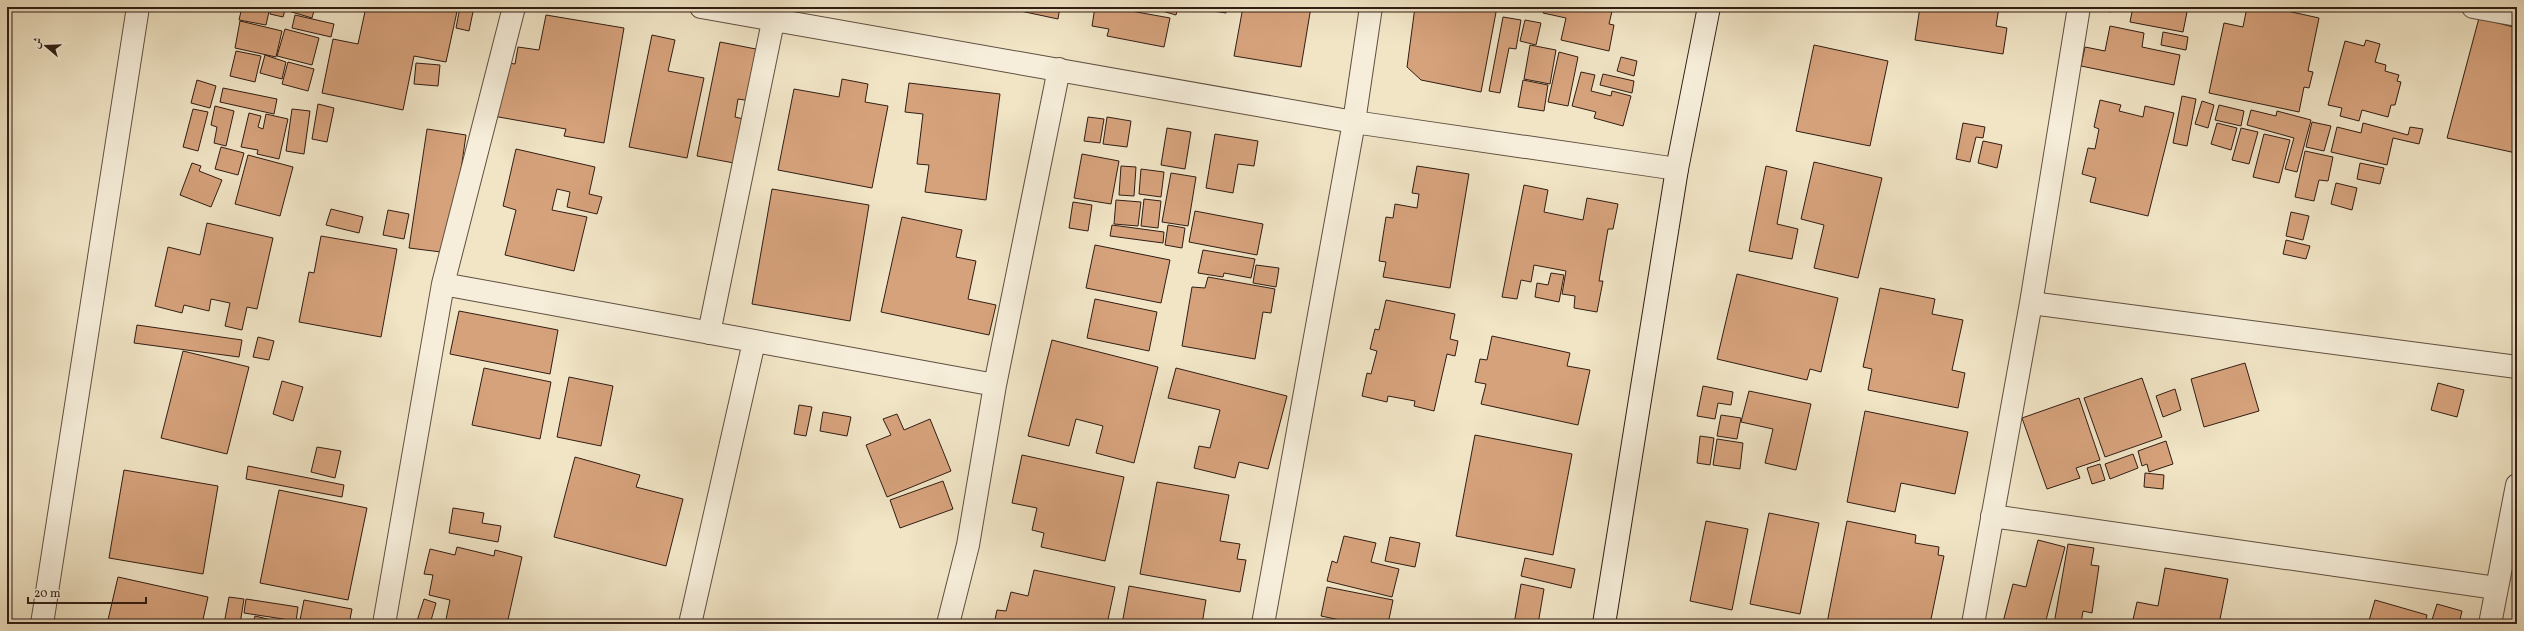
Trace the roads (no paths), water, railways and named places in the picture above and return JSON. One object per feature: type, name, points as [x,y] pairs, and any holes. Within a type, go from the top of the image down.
[{"type":"street","points":[[42,624],[138,7]]},
{"type":"street","points":[[384,624],[443,284],[514,7]]},
{"type":"street","points":[[700,7],[774,14],[1059,69],[1354,122],[1676,169]]},
{"type":"street","points":[[1263,624],[1354,122],[1371,7]]},
{"type":"street","points":[[1604,624],[1676,169],[1709,7]]},
{"type":"street","points":[[1973,624],[2031,303],[2079,7]]},
{"type":"street","points":[[2473,7],[2517,16]]},
{"type":"street","points":[[708,333],[774,14]]},
{"type":"street","points":[[948,624],[968,545],[995,385],[1059,69]]},
{"type":"street","points":[[443,284],[995,385]]},
{"type":"street","points":[[2031,303],[2517,367]]},
{"type":"street","points":[[690,624],[754,342]]},
{"type":"street","points":[[2490,624],[2517,486]]},
{"type":"street","points":[[1992,516],[2496,588]]}]
